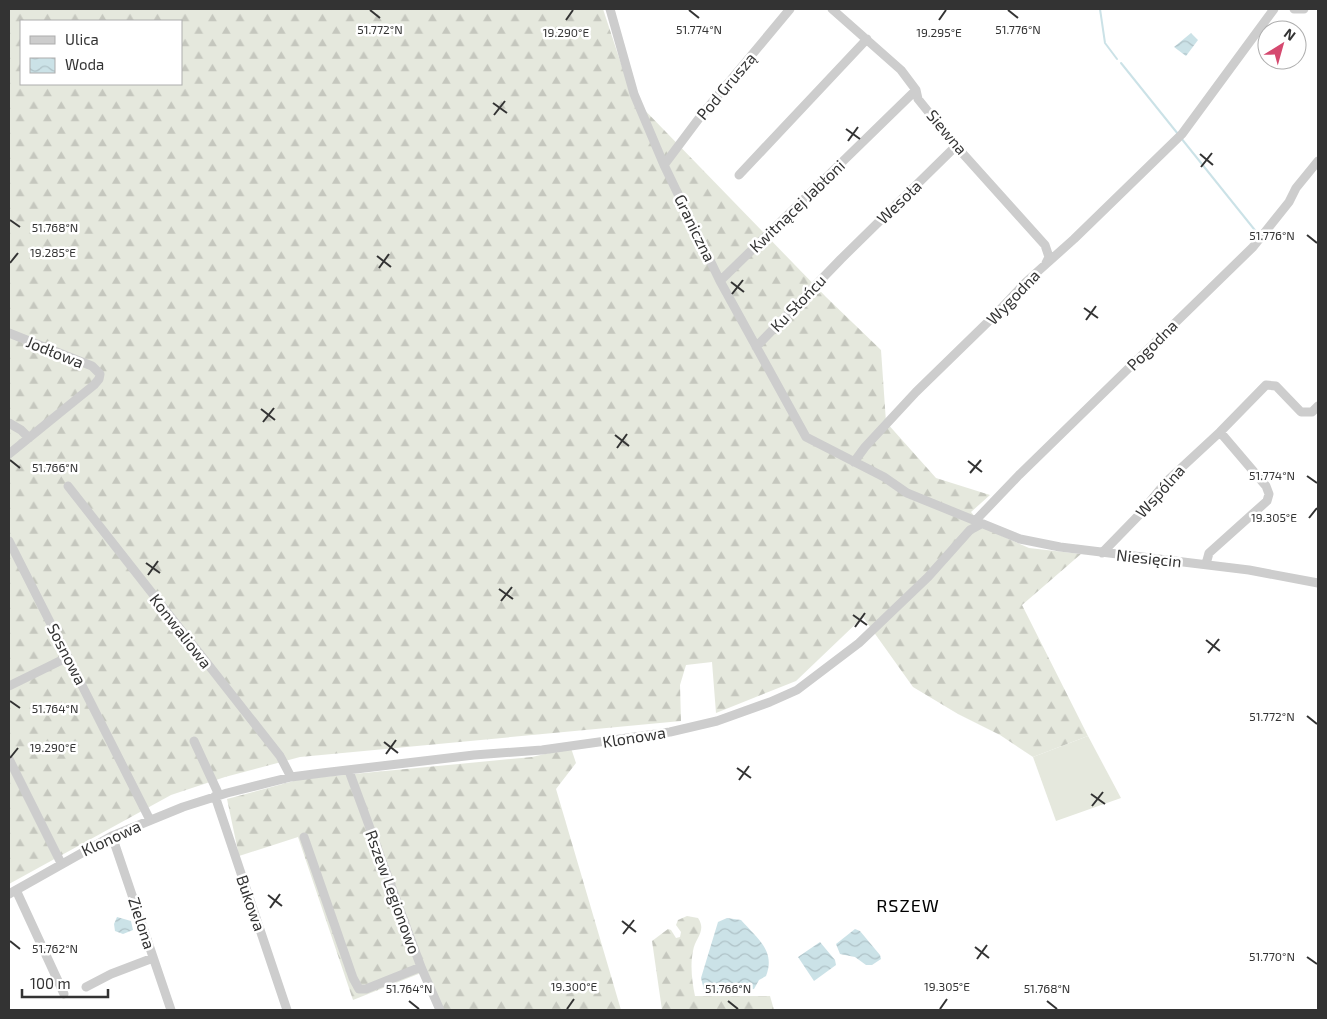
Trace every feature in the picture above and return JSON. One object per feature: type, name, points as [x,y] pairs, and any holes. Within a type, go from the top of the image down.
[{"type":"street","name":"Graniczna","points":[[610,9],[634,94],[664,165],[720,281],[806,437]]},
{"type":"street","name":"Pod Gruszą","points":[[664,165],[700,117],[790,9]]},
{"type":"street","name":"Siewna","points":[[832,9],[901,70],[916,90],[918,99],[956,146],[1046,245],[1049,257],[1046,264]]},
{"type":"street","name":"Wygodna","points":[[854,462],[864,447],[916,392],[1180,136],[1274,9]]},
{"type":"street","points":[[1294,9],[1304,9]]},
{"type":"street","points":[[739,175],[867,39]]},
{"type":"street","name":"Kwitnącej Jabłoni","points":[[720,281],[916,90]]},
{"type":"street","name":"Wesoła","points":[[841,259],[956,146]]},
{"type":"street","name":"Pogodna","points":[[978,523],[1261,238],[1318,160]]},
{"type":"street","name":"Ku Słońcu","points":[[756,347],[841,259]]},
{"type":"street","name":"Jodłowa","points":[[9,333],[92,366],[100,374],[99,379],[94,385],[29,438]]},
{"type":"street","name":"Wspólna","points":[[1102,553],[1139,515],[1166,482],[1220,432],[1266,385],[1276,386],[1301,412],[1312,412],[1318,406]]},
{"type":"street","points":[[9,423],[21,430],[29,438],[9,454]]},
{"type":"street","points":[[1206,564],[1209,553],[1267,501],[1269,494],[1266,486],[1220,432]]},
{"type":"street","name":"Niesięcin","points":[[806,437],[884,478],[907,493],[1027,541],[1102,553],[1206,564],[1318,583]]},
{"type":"street","name":"Konwaliowa","points":[[68,486],[280,756],[291,777]]},
{"type":"street","name":"Klonowa","points":[[12,892],[112,836],[150,820],[217,796],[291,777],[350,772],[670,732],[717,721],[770,702],[797,690],[852,649],[928,577],[978,523]]},
{"type":"street","name":"Sosnowa","points":[[9,541],[150,820]]},
{"type":"street","points":[[9,686],[68,656]]},
{"type":"street","points":[[194,741],[217,796]]},
{"type":"street","points":[[9,759],[61,863]]},
{"type":"street","name":"Rszew Legionowo","points":[[350,772],[421,967],[440,1010]]},
{"type":"street","name":"Bukowa","points":[[217,796],[287,1010]]},
{"type":"street","name":"Zielona","points":[[112,836],[172,1010]]},
{"type":"street","points":[[304,837],[353,978],[359,989],[366,989],[421,967]]},
{"type":"street","points":[[12,892],[64,994]]},
{"type":"street","points":[[86,987],[111,974],[154,958]]},
{"type":"green space","points":[[9,9],[603,9],[632,97],[826,297],[881,350],[886,422],[936,478],[990,495],[971,512],[984,528],[1029,548],[1081,554],[1022,605],[1088,736],[1033,757],[1000,735],[958,714],[913,687],[863,617],[796,681],[716,713],[712,662],[686,665],[680,685],[681,721],[300,757],[225,777],[171,795],[9,884]]},
{"type":"green space","points":[[1088,736],[1121,798],[1056,821],[1033,757]]},
{"type":"green space","points":[[571,748],[576,763],[556,789],[621,1010],[444,1010],[426,971],[353,1000],[298,837],[239,856],[227,799],[301,779],[532,757]]},
{"type":"green space","points":[[687,916],[698,918],[701,927],[692,956],[695,996],[770,996],[774,1010],[662,1010],[652,941],[668,929],[671,930],[676,938],[680,937],[681,932],[676,925],[678,920]]},
{"type":"water","points":[[1191,33],[1198,40],[1186,56],[1174,47]]},
{"type":"water","points":[[117,917],[131,921],[133,930],[123,934],[115,931],[114,924]]},
{"type":"water","points":[[727,918],[741,920],[759,939],[767,952],[769,959],[766,976],[759,980],[754,989],[718,993],[704,990],[701,978],[718,922]]},
{"type":"water","points":[[855,929],[860,931],[880,955],[881,959],[872,965],[866,965],[855,957],[840,954],[836,944]]},
{"type":"water","points":[[820,942],[835,960],[836,965],[814,981],[798,957]]},
{"type":"waterway","points":[[1100,9],[1105,43],[1117,59]]},
{"type":"waterway","points":[[1121,63],[1178,134]]},
{"type":"waterway","points":[[1181,138],[1258,234]]},
{"type":"district","name":"RSZEW","points":[[908,906]]}]
